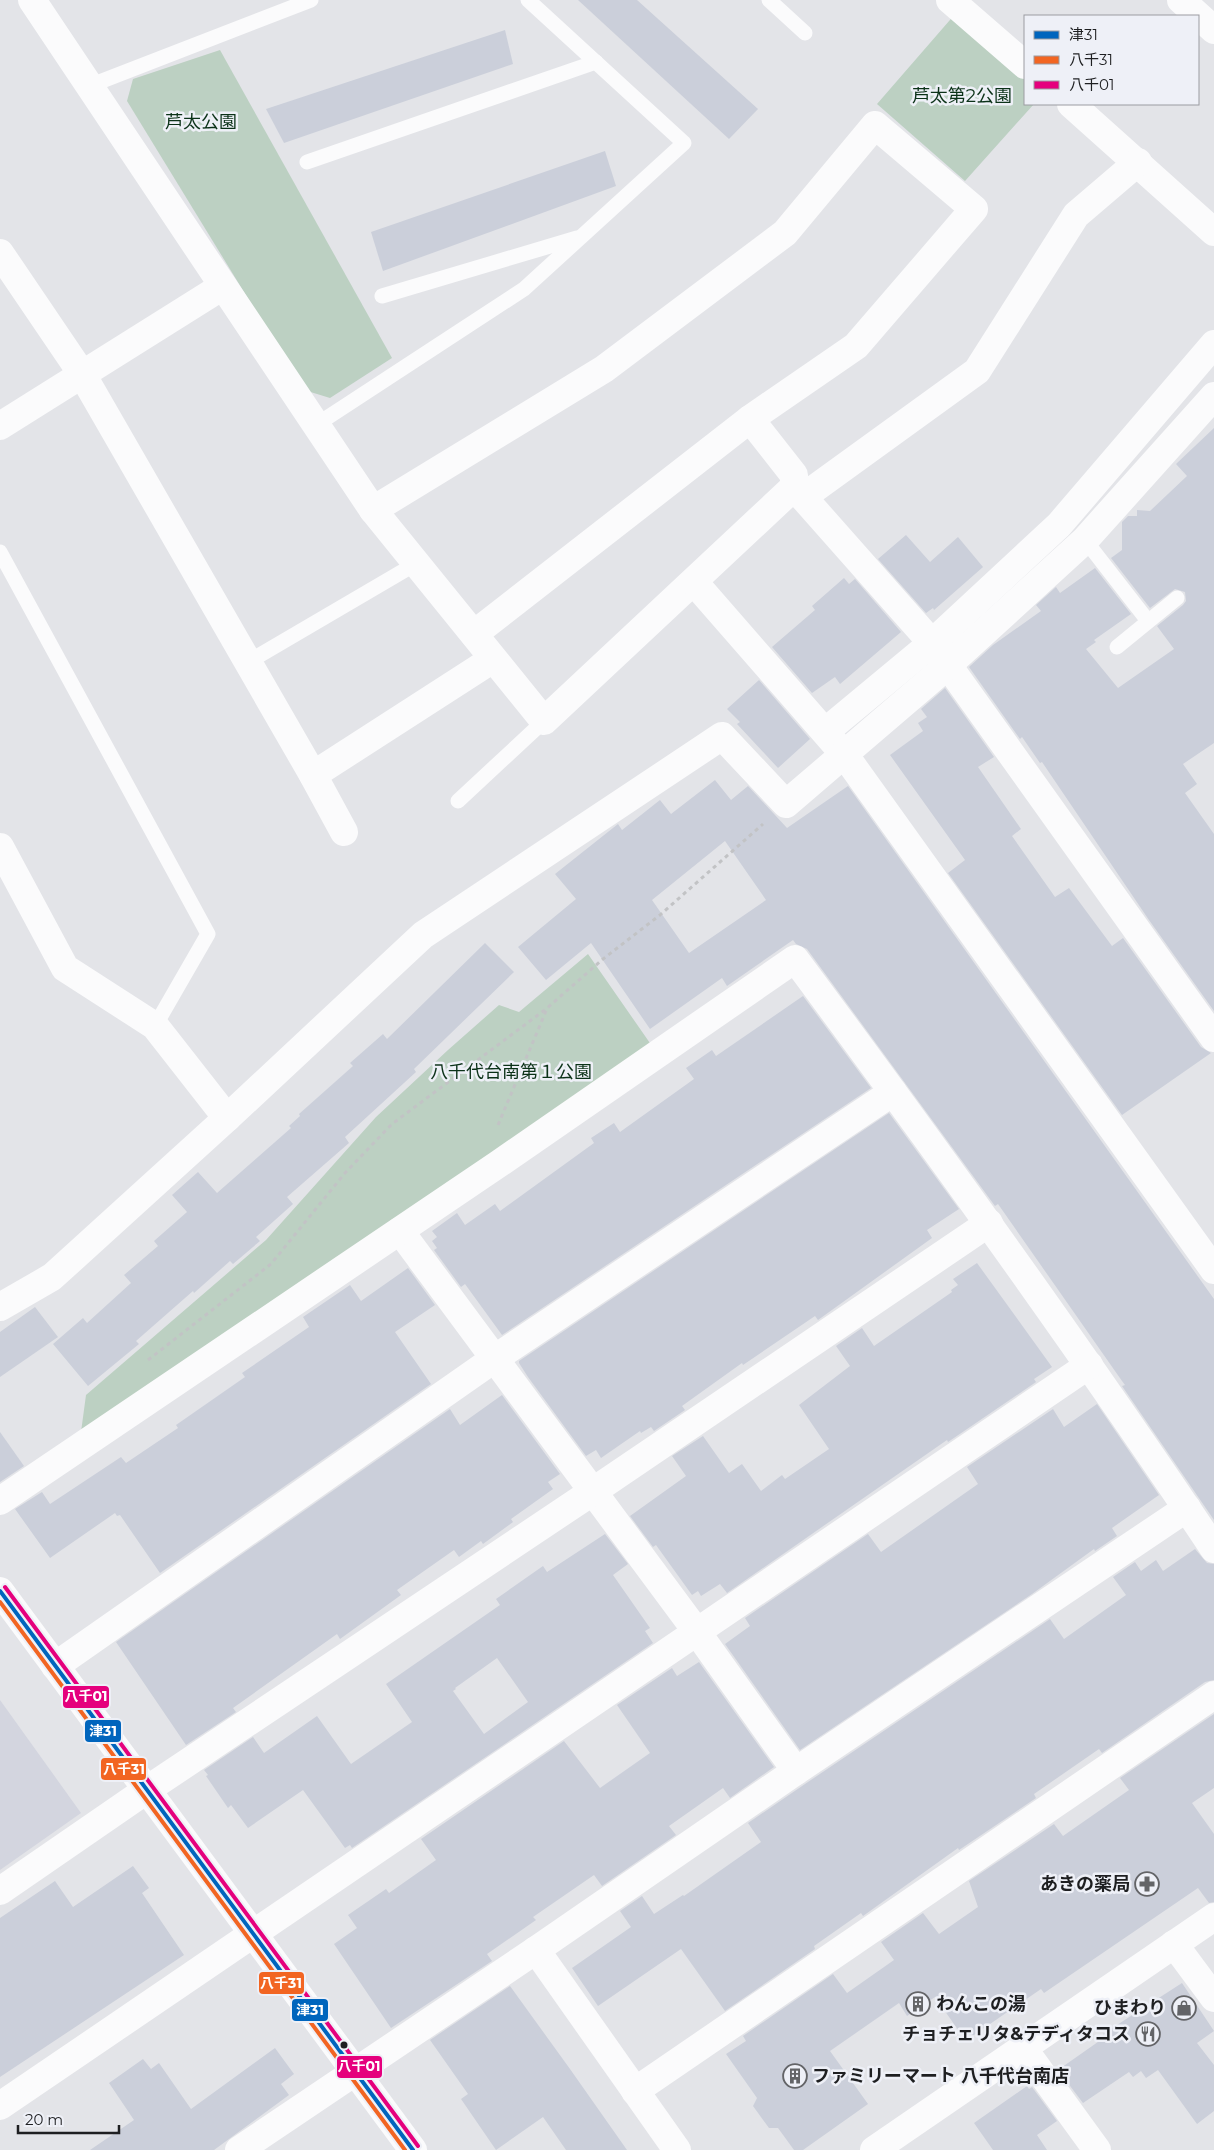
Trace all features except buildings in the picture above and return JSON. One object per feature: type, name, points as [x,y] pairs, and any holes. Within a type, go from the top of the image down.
[{"type":"street","points":[[32,0],[373,510],[544,721],[694,582],[798,492],[977,371],[1076,215],[1138,162]]},
{"type":"street","points":[[950,0],[1024,64]]},
{"type":"street","points":[[1182,0],[1198,15]]},
{"type":"street","points":[[1199,16],[1214,30]]},
{"type":"street","points":[[1071,105],[1138,162],[1214,232]]},
{"type":"street","points":[[373,510],[604,369],[785,233],[875,125],[974,209],[856,346],[750,419],[474,634]]},
{"type":"street","points":[[0,253],[82,374],[344,832]]},
{"type":"street","points":[[0,426],[223,286]]},
{"type":"street","points":[[826,732],[932,643],[1059,525],[1214,344]]},
{"type":"street","points":[[0,1306],[52,1277],[424,935],[722,736],[786,804],[947,666],[1085,540],[1211,406]]},
{"type":"street","points":[[750,419],[794,475],[798,492],[932,643],[1214,1038]]},
{"type":"street","points":[[694,582],[844,754],[1139,1154],[1214,1270]]},
{"type":"street","points":[[313,775],[494,658]]},
{"type":"street","points":[[0,847],[65,968],[155,1026],[226,1118]]},
{"type":"street","points":[[0,1501],[400,1231],[795,959],[989,1223],[1089,1365],[1214,1549]]},
{"type":"street","points":[[55,1666],[494,1359],[893,1092]]},
{"type":"street","points":[[0,1891],[148,1789],[592,1492],[989,1223]]},
{"type":"street","points":[[400,1231],[697,1632],[796,1771]]},
{"type":"street","points":[[0,2106],[1089,1365]]},
{"type":"street","points":[[239,2150],[1187,1508]]},
{"type":"street","points":[[0,1591],[413,2150]]},
{"type":"street","points":[[635,2091],[1214,1695]]},
{"type":"street","points":[[888,2146],[1023,2048],[1214,1917]]},
{"type":"street","points":[[1174,1944],[1214,1998]]},
{"type":"street","points":[[536,1950],[678,2150]]},
{"type":"street","points":[[1023,2048],[1097,2150]]},
{"type":"lane","points":[[89,86],[311,0]]},
{"type":"lane","points":[[316,425],[524,289],[684,143],[528,0]]},
{"type":"lane","points":[[769,0],[805,33]]},
{"type":"lane","points":[[307,162],[596,62]]},
{"type":"lane","points":[[382,296],[581,237]]},
{"type":"lane","points":[[1085,540],[1148,621]]},
{"type":"lane","points":[[0,552],[208,934],[155,1026]]},
{"type":"lane","points":[[248,662],[417,563]]},
{"type":"lane","points":[[1117,646],[1177,598]]},
{"type":"lane","points":[[458,801],[544,721]]},
{"type":"path","points":[[141,1366],[271,1264],[345,1174],[392,1124],[546,1009],[603,959],[660,915],[786,804]]},
{"type":"path","points":[[494,1132],[546,1009]]},
{"type":"shaded area","points":[[0,1700],[81,1813],[0,1870]]},
{"type":"green space","name":"芦太第2公園","points":[[956,13],[1024,73],[1024,105],[1033,105],[965,181],[877,104]]},
{"type":"green space","name":"芦太公園","points":[[220,50],[392,358],[330,398],[304,390],[127,101],[133,79]]},
{"type":"green space","name":"八千代台南第１公園","points":[[588,954],[652,1046],[81,1432],[86,1395],[266,1240],[376,1117],[499,1005],[519,1012]]},
{"type":"transit line","name":"八千01","points":[[5,1587],[418,2146]]},
{"type":"transit line","name":"津31","points":[[0,1591],[413,2150]]},
{"type":"transit line","name":"八千31","points":[[0,1602],[405,2150]]},
{"type":"place","name":"あきの薬局","points":[[1147,1884]]},
{"type":"place","name":"わんこの湯","points":[[918,2004]]},
{"type":"place","name":"ひまわり","points":[[1184,2008]]},
{"type":"place","name":"チョチェリタ&テディタコス","points":[[1148,2034]]},
{"type":"place","name":"ファミリーマート 八千代台南店","points":[[795,2076]]}]
